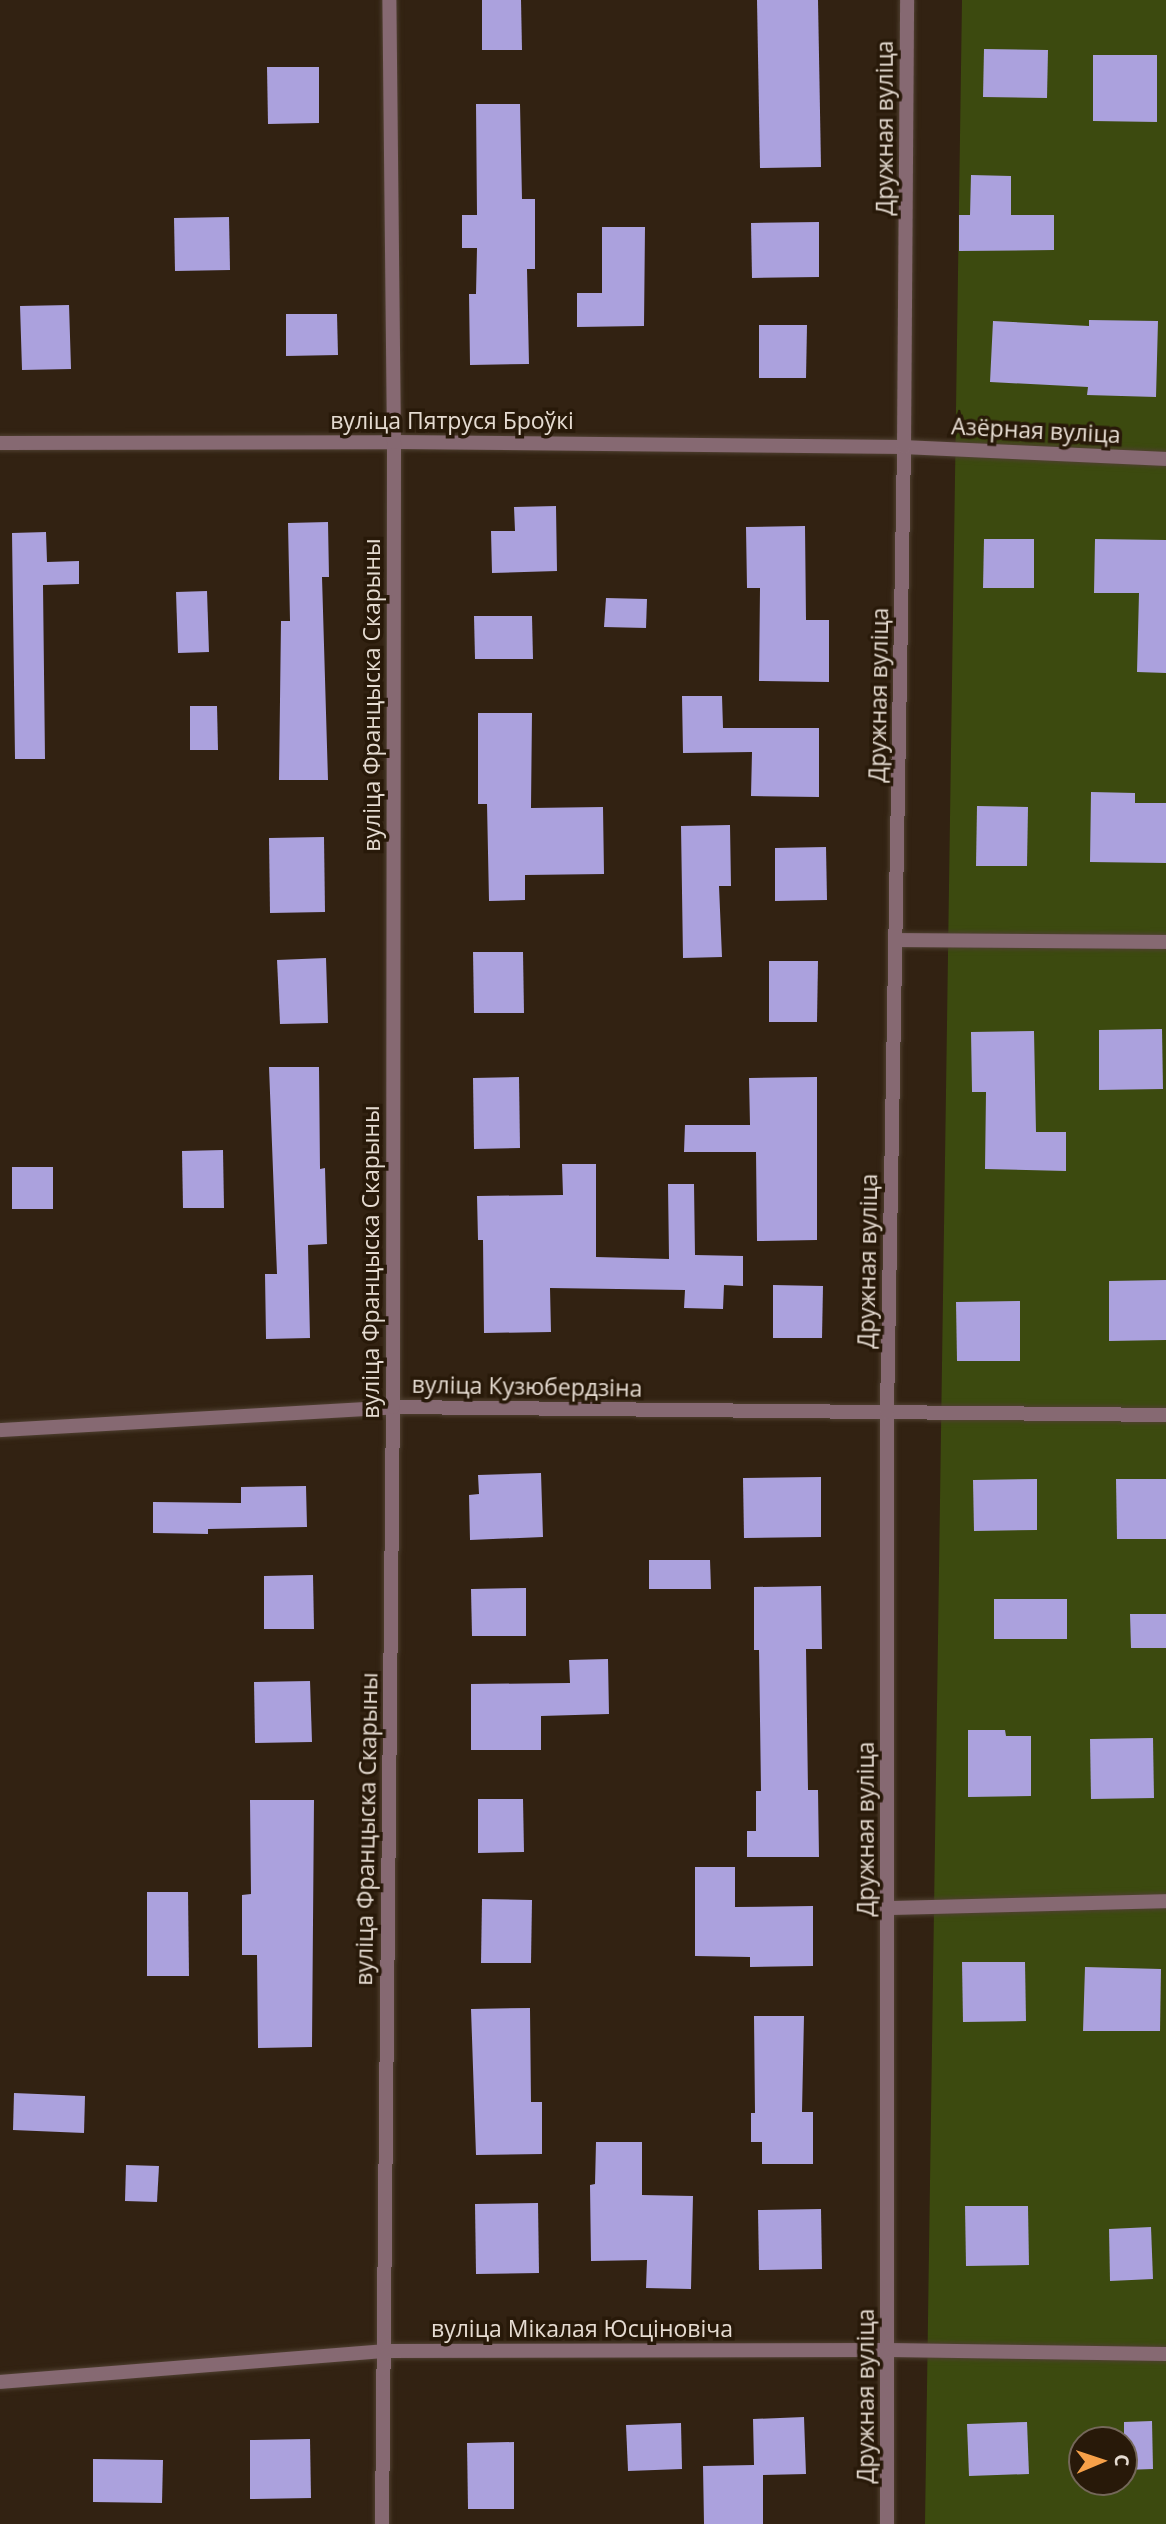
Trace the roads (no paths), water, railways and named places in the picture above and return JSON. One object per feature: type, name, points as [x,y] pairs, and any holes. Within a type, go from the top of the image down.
[{"type":"street","name":"вуліца Францыска Скарыны","points":[[382,2524],[393,1407],[394,442],[389,0]]},
{"type":"street","name":"Дружная вуліца","points":[[887,2524],[887,1412],[904,447],[907,0]]},
{"type":"street","name":"вуліца Пятруся Броўкі","points":[[0,443],[394,442],[904,447]]},
{"type":"street","name":"Азёрная вуліца","points":[[904,447],[1166,459]]},
{"type":"street","points":[[897,940],[1166,942]]},
{"type":"street","name":"вуліца Кузюбердзіна","points":[[0,1430],[393,1407],[1166,1415]]},
{"type":"street","points":[[888,1908],[1166,1901]]},
{"type":"street","name":"вуліца Мікалая Юсціновіча","points":[[0,2382],[383,2351],[888,2350],[1166,2354]]}]
